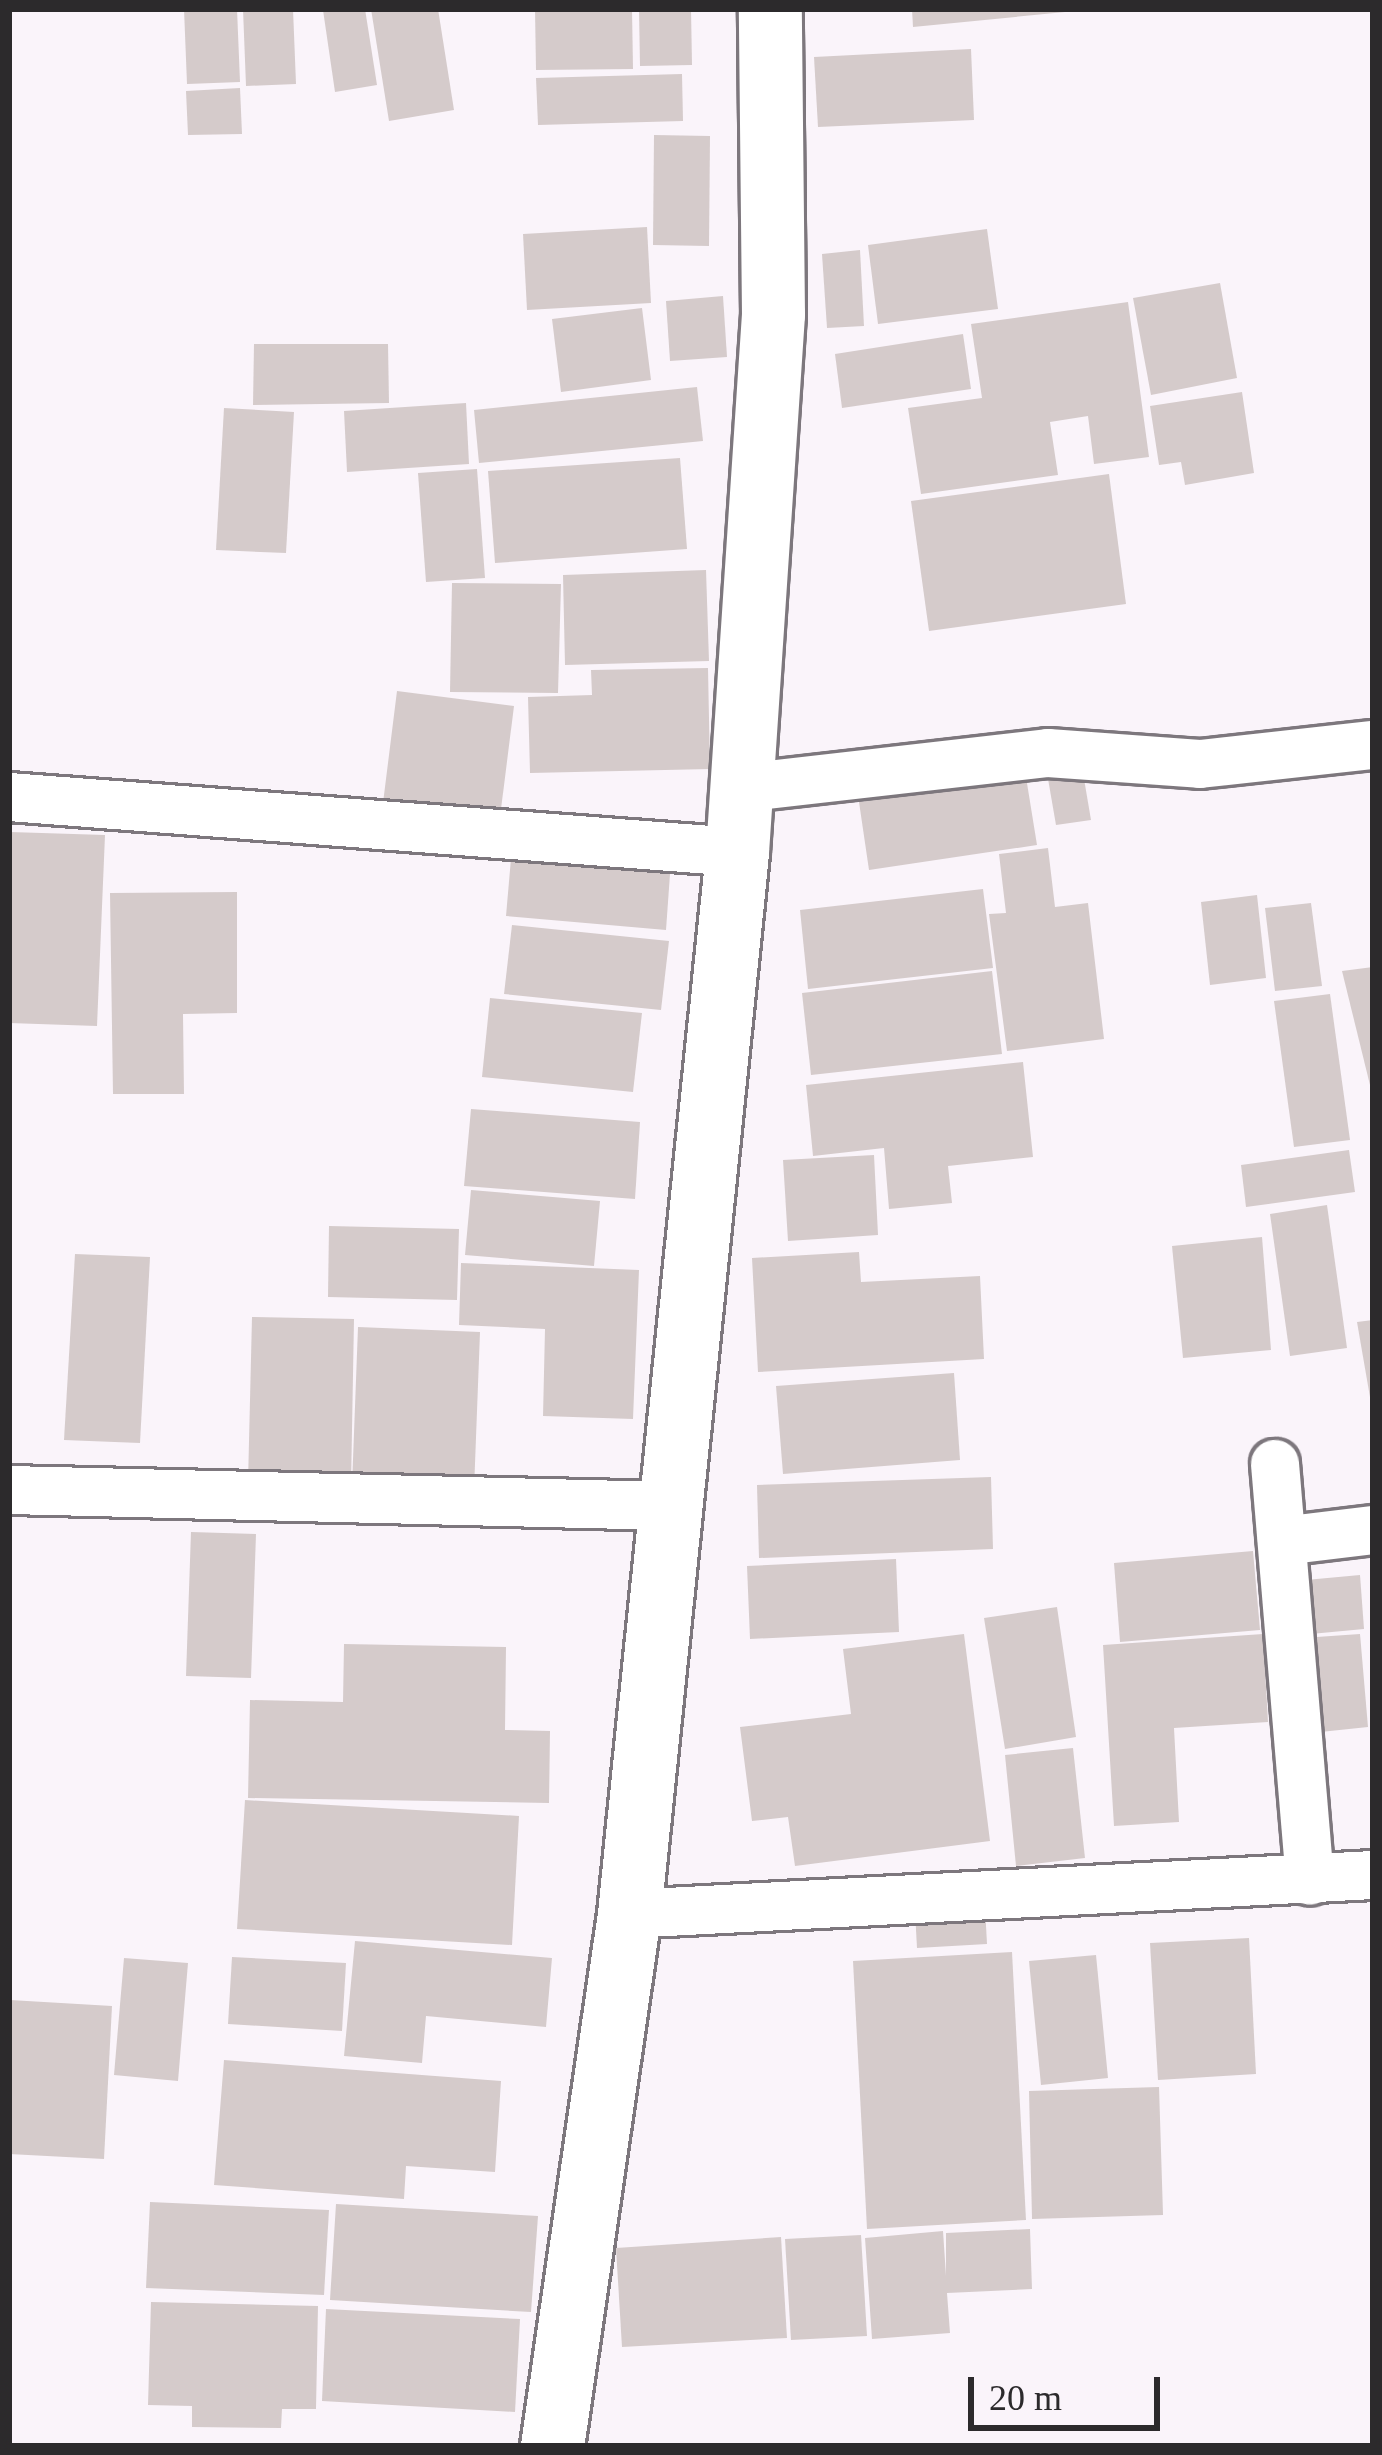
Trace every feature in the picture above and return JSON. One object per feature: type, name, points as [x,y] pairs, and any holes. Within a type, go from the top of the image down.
[{"type":"street","points":[[552,2446],[629,1914],[737,852],[773,314],[770,9]]},
{"type":"street","points":[[741,788],[1048,753],[1199,764],[1373,745]]},
{"type":"street","points":[[9,796],[737,852]]},
{"type":"street","points":[[1275,1464],[1310,1881]]},
{"type":"street","points":[[9,1490],[667,1506]]},
{"type":"street","points":[[1282,1541],[1373,1530]]},
{"type":"street","points":[[629,1914],[1373,1875]]},
{"type":"building","points":[[184,9],[237,9],[240,82],[187,84]]},
{"type":"building","points":[[243,9],[293,9],[296,84],[246,86]]},
{"type":"building","points":[[365,9],[377,85],[335,92],[323,10]]},
{"type":"building","points":[[371,9],[438,9],[454,110],[389,121]]},
{"type":"building","points":[[535,9],[632,9],[633,69],[536,70]]},
{"type":"building","points":[[639,9],[691,9],[692,65],[640,66]]},
{"type":"building","points":[[912,9],[1065,9],[1065,12],[913,27]]},
{"type":"building","points":[[971,49],[974,120],[818,127],[814,57]]},
{"type":"building","points":[[682,74],[683,121],[538,125],[536,78]]},
{"type":"building","points":[[240,88],[242,134],[188,135],[186,91]]},
{"type":"building","points":[[654,135],[710,136],[709,246],[653,245]]},
{"type":"building","points":[[647,227],[651,303],[527,310],[523,234]]},
{"type":"building","points":[[987,229],[998,309],[878,324],[868,245]]},
{"type":"building","points":[[860,250],[864,326],[827,328],[822,254]]},
{"type":"building","points":[[1220,283],[1237,378],[1151,395],[1133,298]]},
{"type":"building","points":[[723,296],[727,357],[670,361],[666,301]]},
{"type":"building","points":[[1128,302],[1149,457],[1094,464],[1088,416],[1050,422],[1058,475],[921,494],[908,408],[982,398],[971,324]]},
{"type":"building","points":[[642,308],[651,380],[561,392],[552,319]]},
{"type":"building","points":[[963,334],[971,389],[842,408],[835,354]]},
{"type":"building","points":[[254,344],[388,344],[389,403],[253,405]]},
{"type":"building","points":[[697,387],[703,441],[479,463],[474,410]]},
{"type":"building","points":[[1242,392],[1254,473],[1185,485],[1181,462],[1159,465],[1150,406]]},
{"type":"building","points":[[466,403],[469,464],[347,472],[344,411]]},
{"type":"building","points":[[224,408],[294,412],[286,553],[216,550]]},
{"type":"building","points":[[680,458],[687,549],[495,563],[488,471]]},
{"type":"building","points":[[477,469],[485,578],[426,582],[418,473]]},
{"type":"building","points":[[1109,474],[1126,604],[929,631],[911,501]]},
{"type":"building","points":[[706,570],[709,661],[565,665],[563,575]]},
{"type":"building","points":[[452,583],[561,584],[558,693],[450,692]]},
{"type":"building","points":[[708,668],[710,769],[530,773],[528,697],[592,695],[591,670]]},
{"type":"building","points":[[397,691],[514,706],[499,825],[382,811]]},
{"type":"building","points":[[1082,767],[1091,820],[1056,825],[1047,773]]},
{"type":"building","points":[[1026,777],[1037,845],[869,870],[859,802]]},
{"type":"building","points":[[10,832],[105,835],[97,1026],[9,1023]]},
{"type":"building","points":[[512,847],[671,860],[666,930],[506,916]]},
{"type":"building","points":[[1048,848],[1055,907],[1088,903],[1104,1039],[1007,1051],[989,914],[1006,913],[999,854]]},
{"type":"building","points":[[983,889],[993,968],[808,989],[800,910]]},
{"type":"building","points":[[237,892],[237,1013],[183,1014],[184,1094],[113,1094],[110,893]]},
{"type":"building","points":[[1257,895],[1266,978],[1210,985],[1201,902]]},
{"type":"building","points":[[1311,903],[1322,986],[1275,991],[1265,908]]},
{"type":"building","points":[[512,925],[669,941],[661,1010],[504,994]]},
{"type":"building","points":[[1373,967],[1373,1085],[1370,1085],[1342,971]]},
{"type":"building","points":[[992,971],[1002,1054],[811,1075],[802,993]]},
{"type":"building","points":[[1330,994],[1350,1140],[1294,1147],[1274,1001]]},
{"type":"building","points":[[490,998],[642,1013],[633,1092],[482,1077]]},
{"type":"building","points":[[1023,1062],[1033,1157],[948,1166],[952,1203],[889,1209],[884,1148],[813,1156],[806,1085]]},
{"type":"building","points":[[471,1109],[640,1122],[635,1199],[464,1186]]},
{"type":"building","points":[[1349,1150],[1355,1192],[1246,1207],[1241,1165]]},
{"type":"building","points":[[874,1155],[878,1235],[788,1241],[783,1160]]},
{"type":"building","points":[[471,1190],[600,1201],[594,1266],[465,1255]]},
{"type":"building","points":[[1327,1205],[1347,1348],[1290,1356],[1270,1214]]},
{"type":"building","points":[[329,1226],[459,1229],[457,1300],[328,1297]]},
{"type":"building","points":[[1262,1237],[1271,1350],[1183,1358],[1172,1246]]},
{"type":"building","points":[[859,1252],[861,1282],[980,1276],[984,1359],[758,1372],[752,1258]]},
{"type":"building","points":[[75,1254],[150,1257],[140,1443],[64,1440]]},
{"type":"building","points":[[461,1263],[639,1270],[633,1419],[543,1416],[545,1329],[459,1325]]},
{"type":"building","points":[[252,1317],[354,1319],[351,1485],[248,1483]]},
{"type":"building","points":[[1373,1320],[1373,1403],[1371,1403],[1357,1322]]},
{"type":"building","points":[[358,1327],[480,1332],[474,1490],[352,1486]]},
{"type":"building","points":[[954,1373],[960,1460],[783,1474],[776,1386]]},
{"type":"building","points":[[991,1477],[993,1549],[759,1558],[757,1485]]},
{"type":"building","points":[[191,1532],[256,1534],[251,1678],[186,1676]]},
{"type":"building","points":[[1253,1551],[1260,1630],[1120,1642],[1114,1563]]},
{"type":"building","points":[[896,1559],[899,1632],[750,1639],[747,1566]]},
{"type":"building","points":[[1360,1575],[1364,1629],[1300,1635],[1295,1581]]},
{"type":"building","points":[[1057,1607],[1076,1737],[1005,1749],[984,1618]]},
{"type":"building","points":[[964,1634],[990,1841],[795,1866],[788,1817],[752,1821],[740,1727],[851,1714],[843,1649]]},
{"type":"building","points":[[1263,1634],[1268,1722],[1174,1728],[1179,1822],[1114,1826],[1103,1645]]},
{"type":"building","points":[[1360,1634],[1368,1727],[1311,1733],[1302,1638]]},
{"type":"building","points":[[344,1644],[506,1647],[505,1730],[550,1731],[549,1803],[248,1798],[250,1700],[343,1702]]},
{"type":"building","points":[[1073,1748],[1085,1858],[1016,1866],[1005,1755]]},
{"type":"building","points":[[245,1800],[519,1816],[512,1945],[237,1929]]},
{"type":"building","points":[[985,1907],[987,1944],[917,1948],[915,1911]]},
{"type":"building","points":[[1249,1938],[1256,2074],[1158,2080],[1150,1943]]},
{"type":"building","points":[[355,1941],[552,1958],[546,2027],[426,2016],[422,2063],[344,2056]]},
{"type":"building","points":[[1012,1952],[1026,2220],[867,2229],[853,1961]]},
{"type":"building","points":[[1096,1955],[1108,2078],[1041,2085],[1029,1961]]},
{"type":"building","points":[[232,1957],[346,1963],[342,2031],[228,2024]]},
{"type":"building","points":[[124,1958],[188,1963],[178,2081],[114,2075]]},
{"type":"building","points":[[10,2000],[112,2006],[104,2159],[9,2154]]},
{"type":"building","points":[[224,2060],[501,2081],[495,2172],[406,2166],[404,2199],[214,2185]]},
{"type":"building","points":[[1159,2087],[1163,2215],[1032,2219],[1029,2091]]},
{"type":"building","points":[[150,2202],[329,2210],[324,2295],[146,2288]]},
{"type":"building","points":[[336,2204],[538,2216],[531,2312],[330,2300]]},
{"type":"building","points":[[1030,2229],[1032,2289],[947,2293],[950,2333],[872,2339],[865,2238],[943,2231],[946,2276],[946,2233]]},
{"type":"building","points":[[861,2235],[867,2336],[791,2340],[785,2239]]},
{"type":"building","points":[[781,2237],[787,2338],[622,2347],[616,2248]]},
{"type":"building","points":[[151,2302],[318,2306],[316,2409],[282,2409],[281,2428],[192,2427],[192,2406],[148,2405]]},
{"type":"building","points":[[326,2309],[520,2319],[515,2412],[322,2401]]}]
